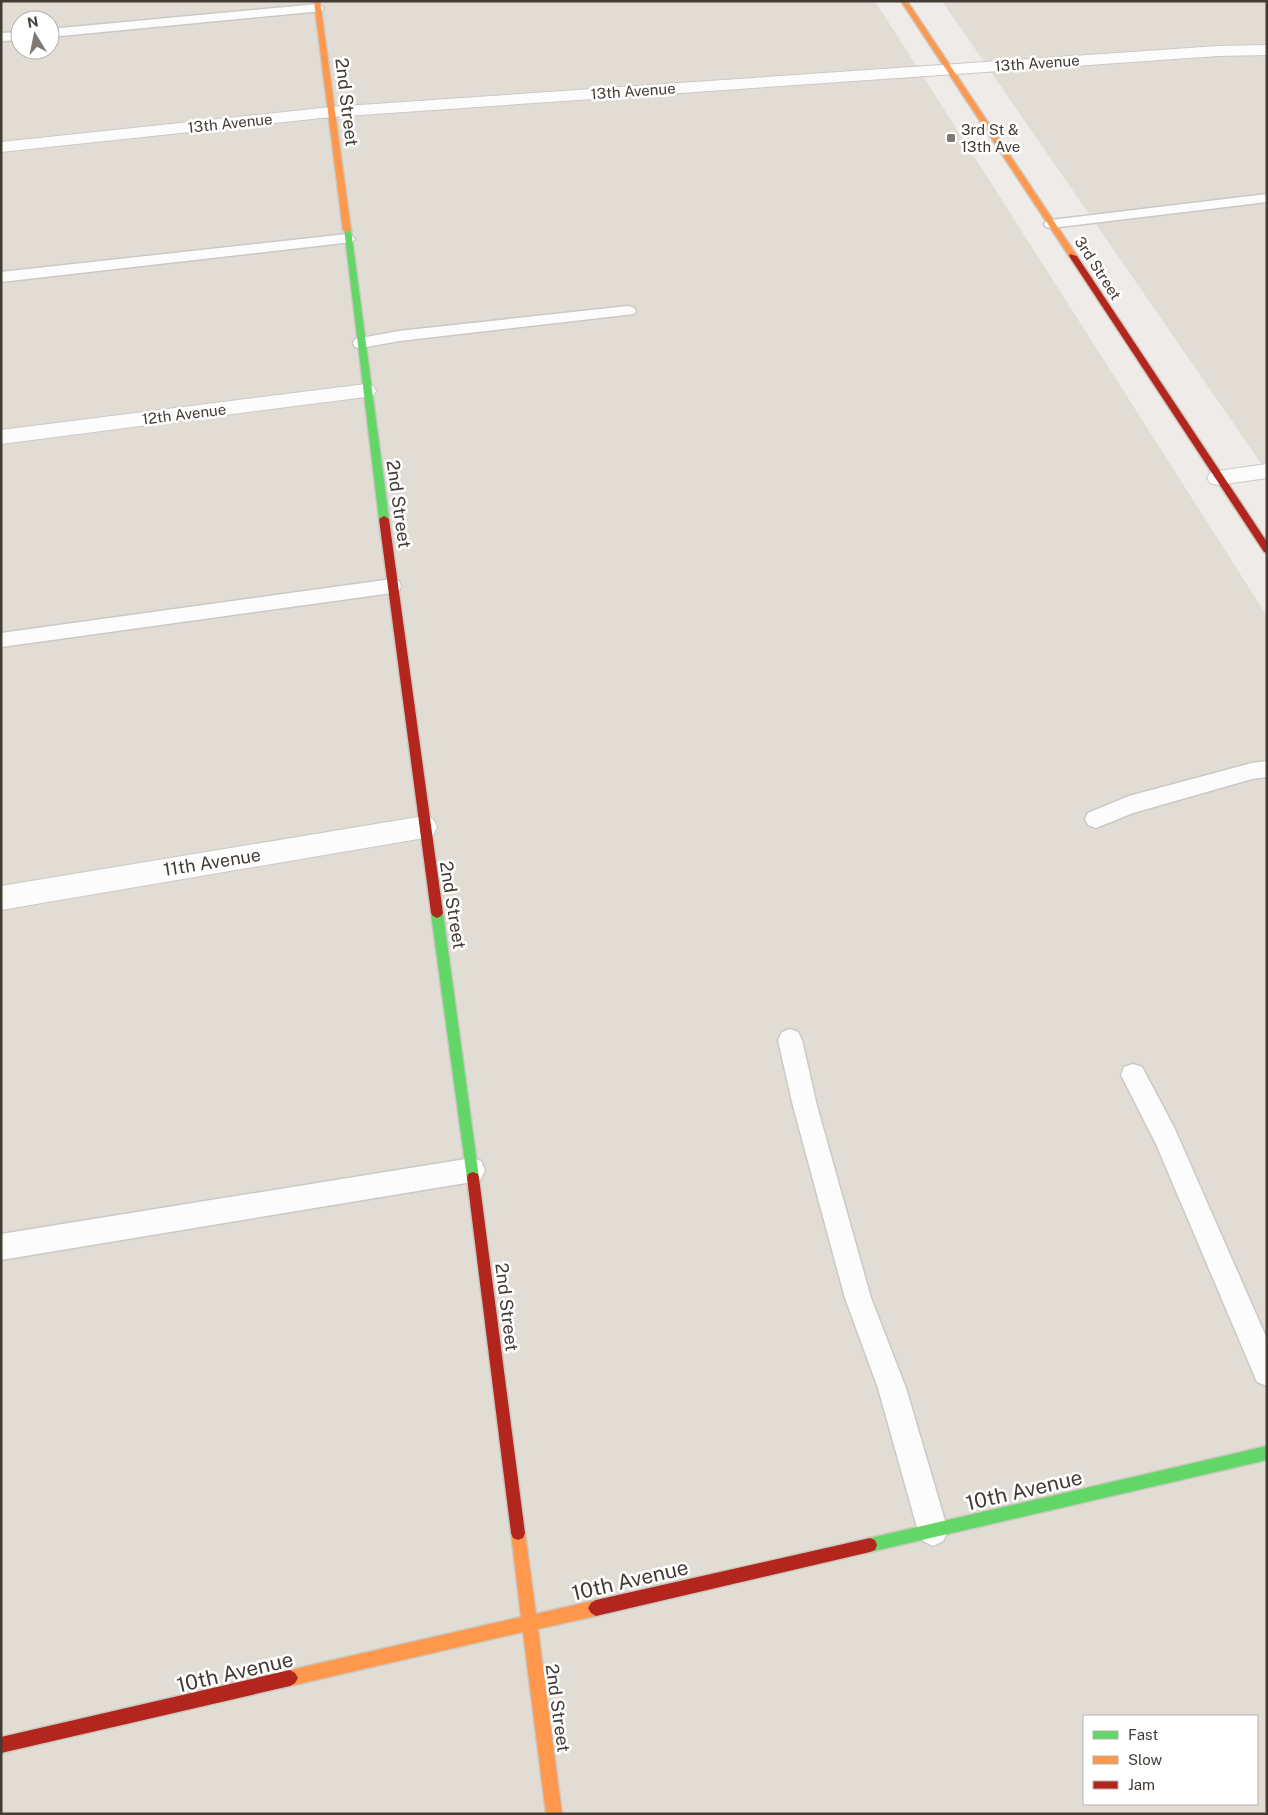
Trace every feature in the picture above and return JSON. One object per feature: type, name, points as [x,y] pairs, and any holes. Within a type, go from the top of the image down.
[{"type":"street","name":"3rd Street","points":[[904,1],[1267,550]]},
{"type":"street","name":"2nd Street","points":[[317,5],[424,827],[472,1170],[554,1814]]},
{"type":"street","name":"13th Avenue","points":[[1,147],[331,112],[1218,51],[1267,50]]},
{"type":"street","name":"12th Avenue","points":[[1,438],[366,391]]},
{"type":"street","points":[[1218,478],[1267,471]]},
{"type":"street","name":"11th Avenue","points":[[1,898],[424,827]]},
{"type":"street","name":"10th Avenue","points":[[1,1745],[1267,1453]]},
{"type":"lane","points":[[60,32],[317,5]]},
{"type":"lane","points":[[1051,224],[1267,198]]},
{"type":"lane","points":[[1,277],[347,239]]},
{"type":"lane","points":[[361,343],[399,336],[628,310]]},
{"type":"lane","points":[[1,640],[392,586]]},
{"type":"lane","points":[[1096,819],[1129,805],[1252,771],[1267,769]]},
{"type":"lane","points":[[790,1040],[805,1106],[858,1298],[892,1388],[933,1531]]},
{"type":"lane","points":[[1133,1075],[1164,1136],[1267,1372]]},
{"type":"lane","points":[[1,1247],[472,1170]]},
{"type":"shaded area","points":[[1,1],[875,1],[1267,616],[1267,1814],[1,1814]]},
{"type":"shaded area","points":[[942,1],[1267,1],[1267,472]]},
{"type":"traffic: fast","points":[[347,230],[384,519]]},
{"type":"traffic: fast","points":[[437,913],[473,1178]]},
{"type":"traffic: fast","points":[[870,1545],[1267,1453]]},
{"type":"traffic: slow","points":[[317,1],[347,230]]},
{"type":"traffic: slow","points":[[904,1],[1073,256]]},
{"type":"traffic: slow","points":[[518,1533],[554,1814]]},
{"type":"traffic: slow","points":[[290,1678],[596,1608]]},
{"type":"traffic: jam","points":[[1073,256],[1267,550]]},
{"type":"traffic: jam","points":[[384,519],[437,913]]},
{"type":"traffic: jam","points":[[473,1178],[518,1533]]},
{"type":"traffic: jam","points":[[596,1608],[870,1545]]},
{"type":"traffic: jam","points":[[1,1745],[290,1678]]},
{"type":"place","name":"3rd St & 13th Ave","points":[[951,138]]}]
